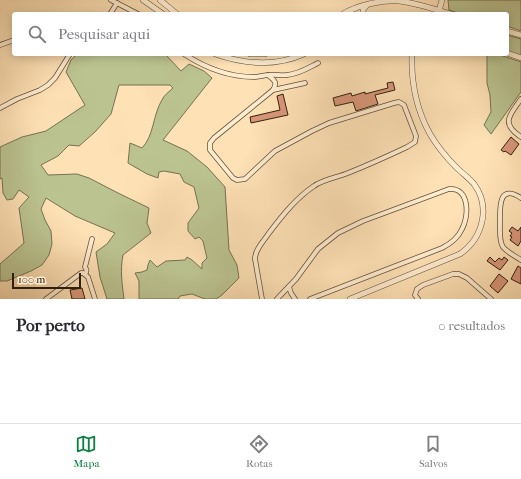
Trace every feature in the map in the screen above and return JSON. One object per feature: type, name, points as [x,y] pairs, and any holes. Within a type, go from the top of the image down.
[{"type":"street","points":[[111,0],[134,12]]},
{"type":"street","points":[[143,0],[160,12]]},
{"type":"street","points":[[160,0],[175,12]]},
{"type":"street","points":[[439,11],[442,0]]},
{"type":"street","points":[[347,12],[356,7],[367,4],[399,1],[443,12]]},
{"type":"street","points":[[111,12],[117,3]]},
{"type":"street","points":[[363,12],[367,4]]},
{"type":"street","points":[[509,31],[521,35]]},
{"type":"street","points":[[0,45],[12,41]]},
{"type":"street","points":[[509,54],[521,58]]},
{"type":"street","points":[[0,108],[48,85],[55,78],[69,56]]},
{"type":"street","points":[[188,56],[202,64],[223,72],[238,76],[254,77],[287,75],[301,72],[318,63]]},
{"type":"street","points":[[222,56],[236,60],[258,63],[284,61],[298,56]]},
{"type":"street","points":[[350,299],[460,254],[476,239],[482,224],[483,208],[481,198],[476,189],[470,180],[440,150],[422,117],[414,90],[412,56]]},
{"type":"street","points":[[262,299],[254,259],[255,255],[267,236],[290,208],[315,185],[348,173],[408,147],[415,142],[416,136],[404,105],[399,102],[394,103],[330,123],[312,131],[276,151],[244,179],[237,180],[233,178],[210,150],[210,143],[214,138],[273,90],[276,86],[275,82],[268,75]]},
{"type":"street","points":[[273,90],[305,83]]},
{"type":"street","points":[[521,100],[510,116],[508,122],[511,128],[521,137]]},
{"type":"street","points":[[277,299],[304,270],[318,249],[338,233],[363,221],[449,189],[456,190],[462,194],[466,205],[466,220],[460,233],[450,244],[310,299]]},
{"type":"street","points":[[521,198],[514,194],[507,194],[501,199],[500,207],[501,242],[503,247],[508,252],[521,260]]},
{"type":"street","points":[[92,239],[85,267],[81,268],[83,273],[88,278],[95,299]]},
{"type":"street","points":[[46,299],[83,273]]},
{"type":"street","points":[[418,299],[415,295],[417,289],[423,285],[454,274],[459,274],[467,278],[491,299]]},
{"type":"street","points":[[289,287],[291,293],[296,299]]},
{"type":"green space","points":[[448,0],[521,0],[521,31],[509,27],[509,12],[455,12],[449,10]]},
{"type":"green space","points":[[509,36],[521,39],[521,56],[509,51]]},
{"type":"green space","points":[[75,56],[167,56],[181,71],[189,64],[204,71],[212,78],[163,140],[187,151],[207,167],[225,187],[229,250],[237,265],[239,278],[216,299],[205,299],[192,294],[180,296],[178,299],[139,299],[139,281],[135,273],[147,270],[150,260],[157,267],[166,261],[185,260],[187,257],[202,269],[202,263],[207,258],[203,241],[199,237],[195,239],[188,231],[188,223],[199,208],[194,187],[184,182],[180,174],[164,171],[159,172],[158,178],[147,174],[128,163],[130,143],[142,148],[146,143],[159,106],[164,97],[173,88],[170,85],[119,85],[111,114],[95,132],[79,146],[69,145],[58,156],[41,165],[48,175],[77,174],[89,178],[149,208],[147,223],[151,233],[123,255],[121,272],[124,299],[107,299],[100,277],[96,252],[107,244],[115,233],[75,216],[46,198],[41,209],[51,231],[52,244],[49,255],[42,265],[31,271],[7,281],[0,281],[0,264],[24,243],[19,208],[29,197],[19,190],[13,199],[7,200],[3,193],[2,178],[0,179],[0,147],[22,137],[46,131],[85,105],[66,72],[71,60]]},
{"type":"green space","points":[[487,56],[503,56],[521,62],[521,92],[491,134],[484,125],[491,112],[490,95],[487,83]]},
{"type":"building","points":[[393,82],[395,90],[375,95],[378,104],[356,111],[353,102],[335,106],[333,98],[351,93],[352,96],[365,92],[365,94],[388,88],[387,83]]},
{"type":"building","points":[[283,94],[288,115],[251,123],[250,117],[280,110],[277,96]]},
{"type":"building","points":[[511,137],[519,144],[511,155],[501,150]]},
{"type":"building","points":[[512,227],[518,231],[521,227],[521,241],[518,246],[510,240],[512,233],[509,231]]},
{"type":"building","points":[[490,257],[495,262],[499,258],[502,260],[504,257],[508,260],[500,270],[487,261]]},
{"type":"building","points":[[518,266],[521,268],[521,284],[511,279]]},
{"type":"building","points":[[499,274],[508,281],[498,293],[490,286]]},
{"type":"building","points":[[82,288],[85,299],[72,299],[70,290]]}]
